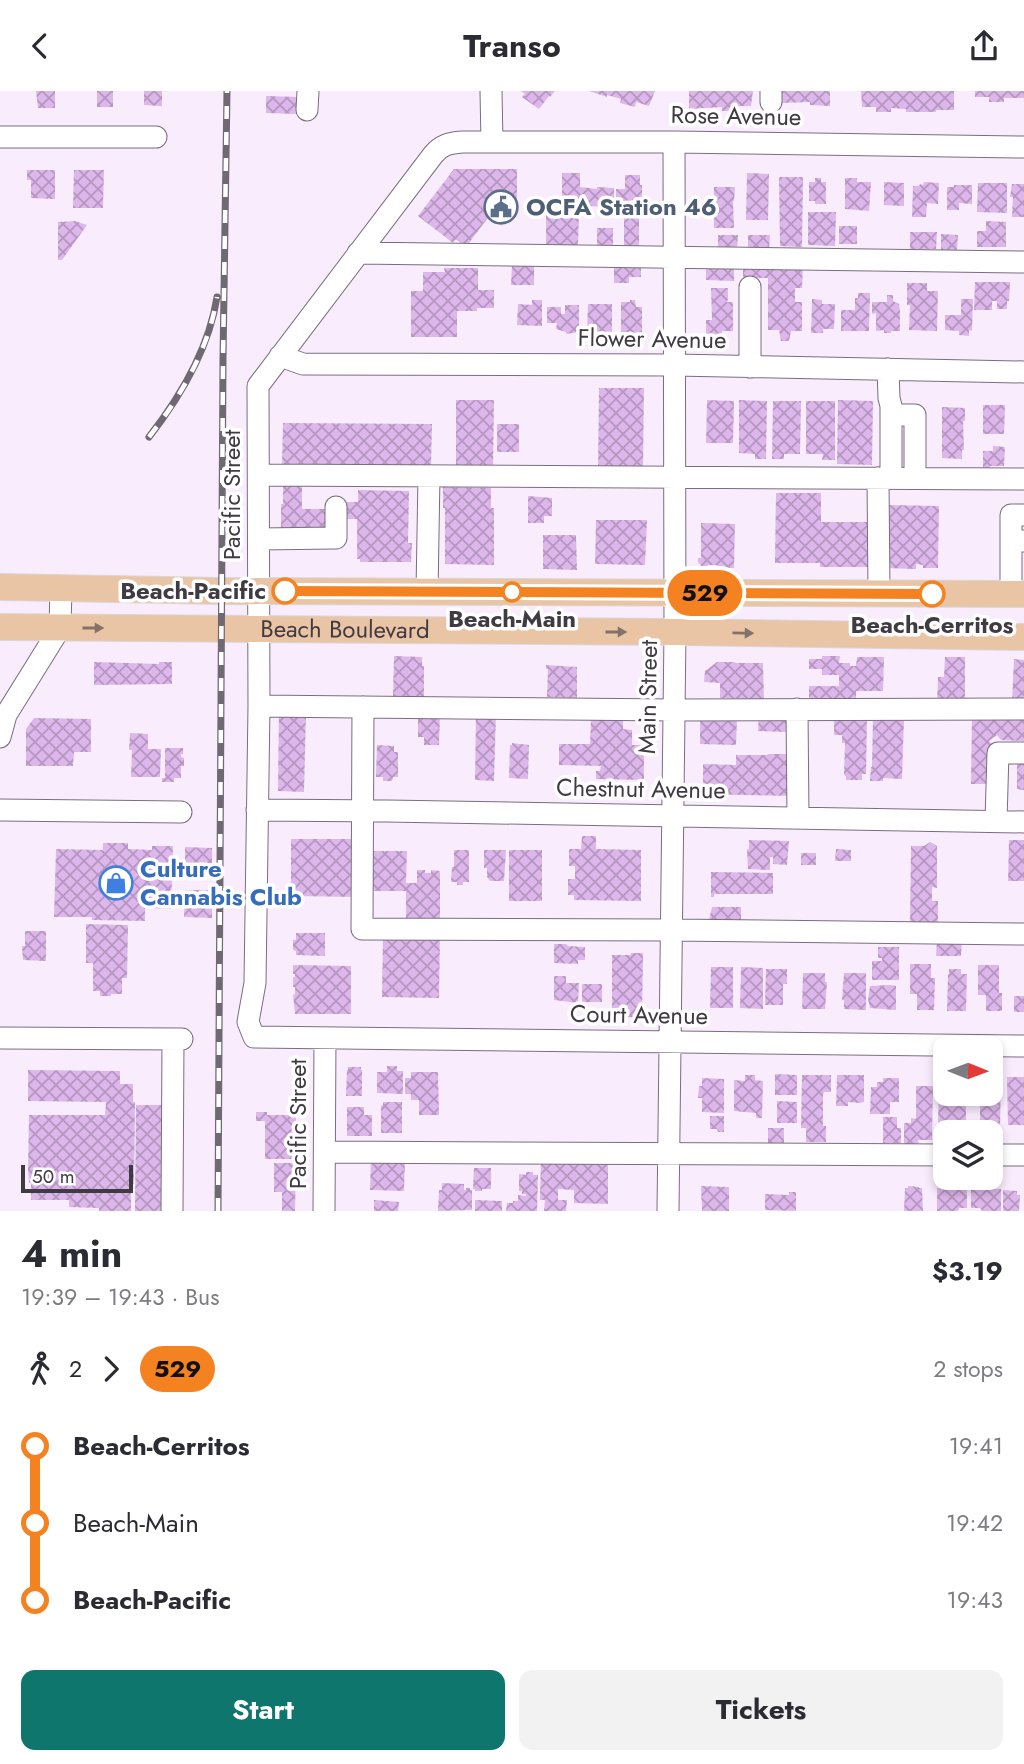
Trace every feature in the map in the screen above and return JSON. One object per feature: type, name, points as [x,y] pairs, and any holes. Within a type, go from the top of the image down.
[{"type":"main road","name":"Beach Boulevard","points":[[0,587],[259,591],[1018,594]]},
{"type":"main road","name":"Beach Boulevard","points":[[0,627],[1024,637]]},
{"type":"street","points":[[491,91],[492,142]]},
{"type":"street","points":[[0,137],[156,137]]},
{"type":"street","name":"Rose Avenue","points":[[448,143],[674,142],[1024,147]]},
{"type":"street","name":"Main Street","points":[[668,1211],[675,632],[674,142]]},
{"type":"street","name":"Pacific Street","points":[[254,1037],[247,1022],[255,983],[259,706],[258,386],[433,155],[448,143]]},
{"type":"street","points":[[358,253],[1024,262]]},
{"type":"street","points":[[750,287],[750,367]]},
{"type":"street","name":"Flower Avenue","points":[[280,356],[303,364],[674,365],[1024,372]]},
{"type":"street","points":[[879,594],[890,406],[888,369]]},
{"type":"street","points":[[890,406],[915,415],[915,473]]},
{"type":"street","points":[[258,475],[675,477],[915,473],[1024,479]]},
{"type":"street","points":[[428,592],[429,476]]},
{"type":"street","points":[[259,539],[336,538],[336,507]]},
{"type":"street","points":[[1018,594],[1017,541],[1011,515],[1024,515]]},
{"type":"street","points":[[0,737],[3,714],[60,628],[61,587]]},
{"type":"street","points":[[259,706],[674,710],[1024,709]]},
{"type":"street","points":[[363,707],[362,929],[1024,934]]},
{"type":"street","points":[[797,709],[798,818]]},
{"type":"street","points":[[996,821],[998,753],[1024,753]]},
{"type":"street","points":[[0,810],[181,812]]},
{"type":"street","name":"Chestnut Avenue","points":[[257,810],[1024,822]]},
{"type":"street","name":"Court Avenue","points":[[254,1037],[1024,1046]]},
{"type":"street","points":[[0,1038],[178,1039],[172,1211]]},
{"type":"street","name":"Pacific Street","points":[[324,1211],[325,1038]]},
{"type":"street","points":[[325,1152],[933,1155]]},
{"type":"street","points":[[1003,1155],[1024,1156]]},
{"type":"building","points":[[36,91],[55,91],[55,108],[38,108]]},
{"type":"building","points":[[97,91],[113,91],[113,107],[97,107]]},
{"type":"building","points":[[144,91],[162,91],[162,106],[144,105]]},
{"type":"building","points":[[521,91],[555,91],[539,109],[522,97],[525,94]]},
{"type":"building","points":[[589,91],[655,91],[649,106],[636,102],[635,107],[620,103],[621,99]]},
{"type":"building","points":[[689,91],[753,91],[751,106],[737,106],[737,111],[722,111],[722,107],[689,109]]},
{"type":"building","points":[[781,91],[830,91],[830,106],[810,105],[810,102],[781,103]]},
{"type":"building","points":[[861,91],[954,91],[954,110],[906,112],[906,109],[891,108],[891,112],[876,112],[876,107],[862,107]]},
{"type":"building","points":[[975,91],[1024,91],[1024,98],[1004,98],[1004,102],[989,102],[989,97],[975,97]]},
{"type":"building","points":[[266,96],[298,97],[298,114],[266,113]]},
{"type":"building","points":[[454,169],[517,169],[517,211],[493,211],[466,247],[456,239],[453,243],[418,216]]},
{"type":"building","points":[[27,170],[55,170],[55,199],[31,198],[31,180],[27,180]]},
{"type":"building","points":[[74,170],[104,170],[103,208],[73,208]]},
{"type":"building","points":[[562,173],[580,173],[580,187],[614,188],[614,207],[562,205]]},
{"type":"building","points":[[747,173],[769,174],[768,220],[746,220]]},
{"type":"building","points":[[625,175],[640,175],[642,200],[631,200],[632,207],[616,207],[616,189],[625,189]]},
{"type":"building","points":[[779,177],[803,177],[802,247],[780,246]]},
{"type":"building","points":[[815,178],[826,182],[826,204],[809,201],[809,182],[815,182]]},
{"type":"building","points":[[845,178],[857,178],[857,182],[871,182],[869,211],[845,209]]},
{"type":"building","points":[[884,182],[904,183],[904,206],[884,205]]},
{"type":"building","points":[[924,182],[939,183],[938,204],[927,203],[926,217],[912,217],[913,186],[923,185]]},
{"type":"building","points":[[978,183],[1007,183],[1007,213],[977,212]]},
{"type":"building","points":[[1012,184],[1024,184],[1024,217],[1012,217]]},
{"type":"building","points":[[972,185],[972,204],[959,203],[959,210],[947,210],[947,187]]},
{"type":"building","points":[[714,187],[735,187],[734,228],[714,228]]},
{"type":"building","points":[[808,212],[836,212],[835,246],[808,245]]},
{"type":"building","points":[[546,213],[579,213],[578,245],[546,245]]},
{"type":"building","points":[[624,218],[639,218],[639,246],[624,246]]},
{"type":"building","points":[[75,221],[87,225],[62,260],[58,260],[58,222]]},
{"type":"building","points":[[986,221],[1006,222],[1006,247],[977,247],[977,231],[986,231]]},
{"type":"building","points":[[839,226],[857,226],[857,244],[839,244]]},
{"type":"building","points":[[597,228],[613,228],[613,246],[597,246]]},
{"type":"building","points":[[910,232],[937,232],[936,249],[910,249]]},
{"type":"building","points":[[941,234],[958,235],[957,250],[941,250]]},
{"type":"building","points":[[718,235],[738,235],[737,249],[718,249]]},
{"type":"building","points":[[748,235],[770,235],[769,250],[748,250]]},
{"type":"building","points":[[534,262],[534,285],[511,285],[512,265]]},
{"type":"building","points":[[706,263],[734,264],[734,281],[706,280]]},
{"type":"building","points":[[614,264],[629,264],[629,268],[641,268],[641,277],[629,277],[629,283],[614,283]]},
{"type":"building","points":[[743,265],[803,265],[802,288],[795,288],[795,302],[802,302],[802,331],[791,331],[789,341],[781,341],[779,330],[768,330],[768,278],[743,278]]},
{"type":"building","points":[[444,268],[478,268],[478,290],[494,290],[494,308],[457,311],[457,337],[411,337],[411,291],[423,291],[423,272],[445,272]]},
{"type":"building","points":[[975,282],[1010,282],[1007,309],[997,309],[997,301],[992,301],[992,310],[974,310]]},
{"type":"building","points":[[907,283],[927,283],[927,291],[938,291],[937,331],[909,330]]},
{"type":"building","points":[[711,288],[728,288],[726,302],[733,302],[733,331],[722,331],[722,335],[706,335],[706,320],[712,320]]},
{"type":"building","points":[[858,293],[870,293],[869,331],[841,331],[841,310],[855,310]]},
{"type":"building","points":[[887,295],[893,295],[893,301],[899,304],[900,331],[876,331],[876,313],[872,314],[872,302],[887,302]]},
{"type":"building","points":[[812,299],[822,300],[822,304],[835,304],[834,329],[811,333]]},
{"type":"building","points":[[961,299],[973,299],[972,331],[969,330],[969,336],[959,335],[959,331],[945,330],[945,315],[961,315]]},
{"type":"building","points":[[532,300],[542,300],[542,326],[517,325],[518,304],[532,305]]},
{"type":"building","points":[[635,300],[636,307],[642,307],[642,336],[629,336],[629,332],[621,332],[621,302]]},
{"type":"building","points":[[588,304],[612,304],[612,332],[587,331]]},
{"type":"building","points":[[565,305],[579,305],[579,332],[566,334],[556,329],[557,323],[547,323],[547,307],[561,307],[561,314],[565,314]]},
{"type":"building","points":[[599,388],[644,388],[643,469],[598,469]]},
{"type":"building","points":[[456,400],[494,400],[493,468],[456,468]]},
{"type":"building","points":[[707,400],[734,401],[733,443],[706,443]]},
{"type":"building","points":[[739,400],[767,401],[766,459],[755,459],[755,454],[739,453]]},
{"type":"building","points":[[838,400],[873,401],[872,465],[837,464]]},
{"type":"building","points":[[773,401],[801,401],[800,454],[784,454],[784,459],[772,459]]},
{"type":"building","points":[[806,401],[835,401],[835,460],[822,460],[823,454],[806,454]]},
{"type":"building","points":[[983,405],[1005,405],[1004,434],[983,434]]},
{"type":"building","points":[[942,407],[965,408],[962,459],[942,458]]},
{"type":"building","points":[[283,423],[432,424],[431,466],[282,464]]},
{"type":"building","points":[[497,424],[519,424],[519,452],[497,452]]},
{"type":"building","points":[[993,446],[1005,447],[1004,466],[990,466],[990,470],[983,470],[983,451],[993,451]]},
{"type":"building","points":[[283,479],[302,479],[302,509],[327,509],[327,530],[281,530]]},
{"type":"building","points":[[443,487],[491,488],[491,508],[494,508],[494,565],[445,564]]},
{"type":"building","points":[[358,490],[409,491],[408,543],[412,543],[411,562],[360,562],[360,559],[357,559],[357,519],[344,519],[344,502],[358,502]]},
{"type":"building","points":[[776,493],[821,493],[821,522],[872,522],[872,567],[820,567],[820,563],[775,563]]},
{"type":"building","points":[[528,496],[552,498],[552,516],[544,516],[544,523],[528,523]]},
{"type":"building","points":[[887,505],[939,506],[938,568],[923,568],[923,565],[916,564],[916,569],[886,568]]},
{"type":"building","points":[[596,520],[647,520],[645,565],[595,564]]},
{"type":"building","points":[[701,523],[735,524],[734,568],[708,565],[703,568],[698,562],[698,558],[701,558]]},
{"type":"building","points":[[543,535],[576,535],[577,570],[543,569]]},
{"type":"building","points":[[394,656],[422,657],[424,697],[393,697]]},
{"type":"building","points":[[822,656],[840,656],[839,663],[850,663],[850,666],[856,666],[857,657],[884,657],[883,691],[856,691],[856,703],[809,702],[809,686],[839,686],[839,675],[822,675],[822,669],[809,669],[809,659],[822,659]]},
{"type":"building","points":[[945,657],[965,657],[965,704],[937,704],[938,677],[944,677]]},
{"type":"building","points":[[1014,659],[1024,660],[1024,703],[1012,703]]},
{"type":"building","points":[[94,662],[172,662],[172,684],[94,685]]},
{"type":"building","points":[[717,662],[763,663],[764,699],[720,698],[720,683],[704,682],[705,671]]},
{"type":"building","points":[[546,665],[577,667],[577,698],[547,697]]},
{"type":"building","points":[[279,711],[306,712],[304,792],[278,791]]},
{"type":"building","points":[[476,713],[496,713],[494,781],[475,780]]},
{"type":"building","points":[[759,714],[791,715],[790,732],[758,731]]},
{"type":"building","points":[[834,714],[867,714],[866,774],[862,774],[862,780],[846,780],[845,743],[842,743],[842,735],[834,735]]},
{"type":"building","points":[[418,715],[440,715],[439,745],[424,745],[424,737],[418,737]]},
{"type":"building","points":[[972,716],[1024,716],[1024,741],[1001,740],[997,735],[989,741],[992,744],[991,784],[971,784]]},
{"type":"building","points":[[34,718],[91,719],[91,752],[74,752],[73,766],[26,766],[26,729]]},
{"type":"building","points":[[700,718],[737,718],[736,745],[700,744]]},
{"type":"building","points":[[873,718],[904,719],[902,779],[883,778],[883,781],[870,781]]},
{"type":"building","points":[[591,720],[623,720],[623,729],[632,730],[632,745],[644,745],[644,780],[596,779],[596,771],[600,771],[601,766],[559,765],[559,744],[590,744]]},
{"type":"building","points":[[130,733],[148,734],[148,749],[161,749],[160,777],[131,777]]},
{"type":"building","points":[[512,743],[529,745],[528,779],[509,778]]},
{"type":"building","points":[[377,745],[394,746],[394,752],[398,752],[398,777],[393,777],[392,781],[383,781],[383,777],[376,777]]},
{"type":"building","points":[[165,748],[183,748],[181,757],[184,758],[184,766],[181,766],[181,778],[174,778],[174,782],[162,782],[162,778],[165,778]]},
{"type":"building","points":[[790,754],[789,796],[703,794],[703,764],[736,765],[736,755]]},
{"type":"building","points":[[1017,764],[1024,764],[1024,790],[1017,789]]},
{"type":"building","points":[[582,836],[596,836],[596,849],[641,850],[641,901],[574,900],[574,895],[568,895],[568,879],[575,879],[575,866],[569,866],[569,849],[581,849]]},
{"type":"building","points":[[291,839],[358,839],[358,897],[291,896]]},
{"type":"building","points":[[749,840],[789,841],[787,865],[773,864],[773,857],[770,857],[770,870],[748,869]]},
{"type":"building","points":[[1009,840],[1024,840],[1024,881],[1008,881]]},
{"type":"building","points":[[930,842],[937,846],[937,888],[932,887],[932,901],[938,901],[938,922],[910,922],[911,846],[924,846]]},
{"type":"building","points":[[103,843],[128,843],[128,849],[152,850],[152,846],[173,846],[171,909],[145,905],[145,921],[54,917],[56,849],[103,850]]},
{"type":"building","points":[[185,847],[212,848],[212,875],[185,874]]},
{"type":"building","points":[[836,849],[851,850],[851,861],[835,861]]},
{"type":"building","points":[[454,850],[469,850],[469,882],[463,882],[463,885],[451,882]]},
{"type":"building","points":[[484,850],[506,850],[504,881],[490,881],[487,877]]},
{"type":"building","points":[[509,850],[542,850],[542,901],[509,901]]},
{"type":"building","points":[[373,851],[407,851],[406,883],[417,883],[417,870],[425,870],[425,873],[431,873],[431,870],[440,871],[440,921],[406,920],[406,891],[373,891]]},
{"type":"building","points":[[801,853],[816,853],[816,865],[801,865]]},
{"type":"building","points":[[711,872],[773,873],[773,894],[714,894],[714,897],[711,897]]},
{"type":"building","points":[[185,890],[212,890],[212,918],[184,917]]},
{"type":"building","points":[[712,907],[741,907],[741,921],[709,920]]},
{"type":"building","points":[[86,924],[128,925],[127,978],[122,978],[122,994],[100,996],[100,991],[93,991],[93,963],[86,963]]},
{"type":"building","points":[[25,931],[46,931],[46,961],[23,960]]},
{"type":"building","points":[[383,932],[440,933],[439,998],[382,997]]},
{"type":"building","points":[[296,933],[325,933],[325,956],[296,955],[293,940],[296,940]]},
{"type":"building","points":[[937,940],[962,940],[961,956],[936,956]]},
{"type":"building","points":[[554,944],[585,947],[585,960],[578,960],[578,964],[554,963]]},
{"type":"building","points":[[878,947],[899,947],[899,980],[872,980],[872,961],[882,961],[882,958],[878,958]]},
{"type":"building","points":[[643,953],[642,1018],[612,1016],[612,955]]},
{"type":"building","points":[[910,964],[931,964],[931,978],[935,978],[934,1010],[917,1010],[917,994],[910,994]]},
{"type":"building","points":[[293,965],[351,966],[351,1014],[295,1014]]},
{"type":"building","points":[[978,965],[999,965],[1002,1011],[986,1011],[986,995],[978,995]]},
{"type":"building","points":[[711,967],[733,967],[733,1008],[710,1008]]},
{"type":"building","points":[[741,967],[763,968],[763,1009],[740,1008]]},
{"type":"building","points":[[766,969],[787,969],[787,984],[783,984],[783,1005],[765,1005]]},
{"type":"building","points":[[949,969],[961,969],[961,974],[967,974],[966,1011],[947,1011]]},
{"type":"building","points":[[803,973],[825,973],[825,1009],[802,1009]]},
{"type":"building","points":[[844,973],[866,973],[866,1010],[844,1009]]},
{"type":"building","points":[[554,976],[566,976],[566,983],[579,983],[578,1003],[554,1000]]},
{"type":"building","points":[[582,984],[602,984],[602,1002],[582,1002]]},
{"type":"building","points":[[870,986],[896,986],[896,1010],[870,1008]]},
{"type":"building","points":[[1014,996],[1024,996],[1024,1012],[1014,1012]]},
{"type":"building","points":[[387,1066],[397,1066],[397,1071],[403,1071],[403,1094],[377,1093],[377,1072],[387,1072]]},
{"type":"building","points":[[348,1067],[361,1067],[362,1096],[346,1096]]},
{"type":"building","points":[[28,1070],[120,1071],[120,1084],[133,1084],[134,1184],[131,1184],[131,1211],[69,1207],[69,1200],[31,1200],[28,1170],[29,1115],[105,1115],[106,1102],[28,1101]]},
{"type":"building","points":[[411,1072],[438,1072],[439,1115],[419,1115],[419,1100],[411,1100],[411,1094],[405,1094],[405,1078],[411,1078]]},
{"type":"building","points":[[775,1074],[797,1075],[797,1095],[775,1095]]},
{"type":"building","points":[[745,1075],[755,1075],[755,1080],[763,1081],[762,1118],[756,1118],[756,1113],[734,1111],[734,1080],[745,1081]]},
{"type":"building","points":[[802,1075],[831,1075],[831,1092],[824,1092],[823,1095],[826,1142],[806,1142],[806,1128],[801,1128]]},
{"type":"building","points":[[837,1075],[864,1075],[864,1102],[848,1102],[848,1106],[836,1106]]},
{"type":"building","points":[[1007,1077],[1024,1077],[1024,1125],[1008,1125]]},
{"type":"building","points":[[702,1078],[724,1079],[724,1113],[702,1112],[702,1098],[698,1098]]},
{"type":"building","points":[[883,1078],[899,1078],[899,1102],[890,1102],[890,1114],[870,1114],[871,1087],[877,1087],[877,1082],[883,1082]]},
{"type":"building","points":[[916,1086],[933,1086],[932,1140],[918,1140],[919,1145],[904,1145],[904,1123],[911,1123],[911,1118],[916,1119]]},
{"type":"building","points":[[777,1101],[797,1102],[797,1123],[777,1123]]},
{"type":"building","points":[[383,1102],[402,1102],[402,1133],[381,1133]]},
{"type":"building","points":[[136,1105],[165,1105],[172,1211],[135,1211]]},
{"type":"building","points":[[938,1106],[966,1106],[966,1120],[938,1120]]},
{"type":"building","points":[[980,1106],[1000,1106],[1000,1120],[980,1120]]},
{"type":"building","points":[[347,1107],[364,1107],[364,1115],[372,1115],[372,1136],[347,1136]]},
{"type":"building","points":[[256,1112],[267,1112],[267,1115],[296,1115],[296,1159],[265,1159],[265,1121],[256,1121]]},
{"type":"building","points":[[710,1116],[724,1116],[724,1132],[710,1129]]},
{"type":"building","points":[[883,1117],[897,1117],[897,1128],[901,1128],[901,1143],[883,1143]]},
{"type":"building","points":[[768,1128],[784,1128],[784,1144],[768,1144]]},
{"type":"building","points":[[541,1156],[559,1157],[559,1164],[575,1164],[575,1158],[608,1158],[608,1204],[574,1203],[574,1190],[558,1189],[558,1200],[567,1200],[566,1211],[544,1211],[545,1200],[540,1200]]},
{"type":"building","points":[[371,1158],[405,1159],[404,1191],[370,1190]]},
{"type":"building","points":[[274,1163],[296,1163],[295,1211],[282,1211],[282,1192],[274,1192]]},
{"type":"building","points":[[474,1168],[491,1168],[491,1189],[473,1189]]},
{"type":"building","points":[[526,1172],[538,1175],[537,1211],[506,1211],[507,1203],[518,1201],[518,1195],[526,1196],[519,1191],[519,1174],[526,1175]]},
{"type":"building","points":[[442,1183],[464,1184],[464,1190],[470,1188],[472,1210],[438,1211]]},
{"type":"building","points":[[701,1186],[729,1187],[729,1211],[702,1211]]},
{"type":"building","points":[[905,1188],[922,1188],[923,1211],[904,1211]]},
{"type":"building","points":[[937,1190],[967,1190],[967,1208],[937,1211]]},
{"type":"building","points":[[971,1190],[1001,1190],[1001,1211],[971,1208]]},
{"type":"building","points":[[1003,1190],[1017,1191],[1017,1195],[1020,1195],[1019,1211],[1003,1211]]},
{"type":"building","points":[[789,1192],[796,1192],[796,1211],[765,1210],[765,1194],[789,1195]]},
{"type":"building","points":[[374,1200],[399,1202],[398,1211],[374,1211]]},
{"type":"building","points":[[475,1200],[502,1201],[502,1211],[475,1211]]},
{"type":"railway","points":[[218,1211],[227,91]]},
{"type":"railway","points":[[149,437],[192,371],[208,335],[217,297]]},
{"type":"bus line","name":"529","points":[[285,591],[932,594]]},
{"type":"place","name":"OCFA Station 46","points":[[501,207]]},
{"type":"place","name":"Beach-Pacific","points":[[285,591]]},
{"type":"place","name":"Beach-Main","points":[[512,592]]},
{"type":"place","name":"Beach-Cerritos","points":[[932,594]]},
{"type":"place","name":"Culture Cannabis Club","points":[[116,883]]}]
